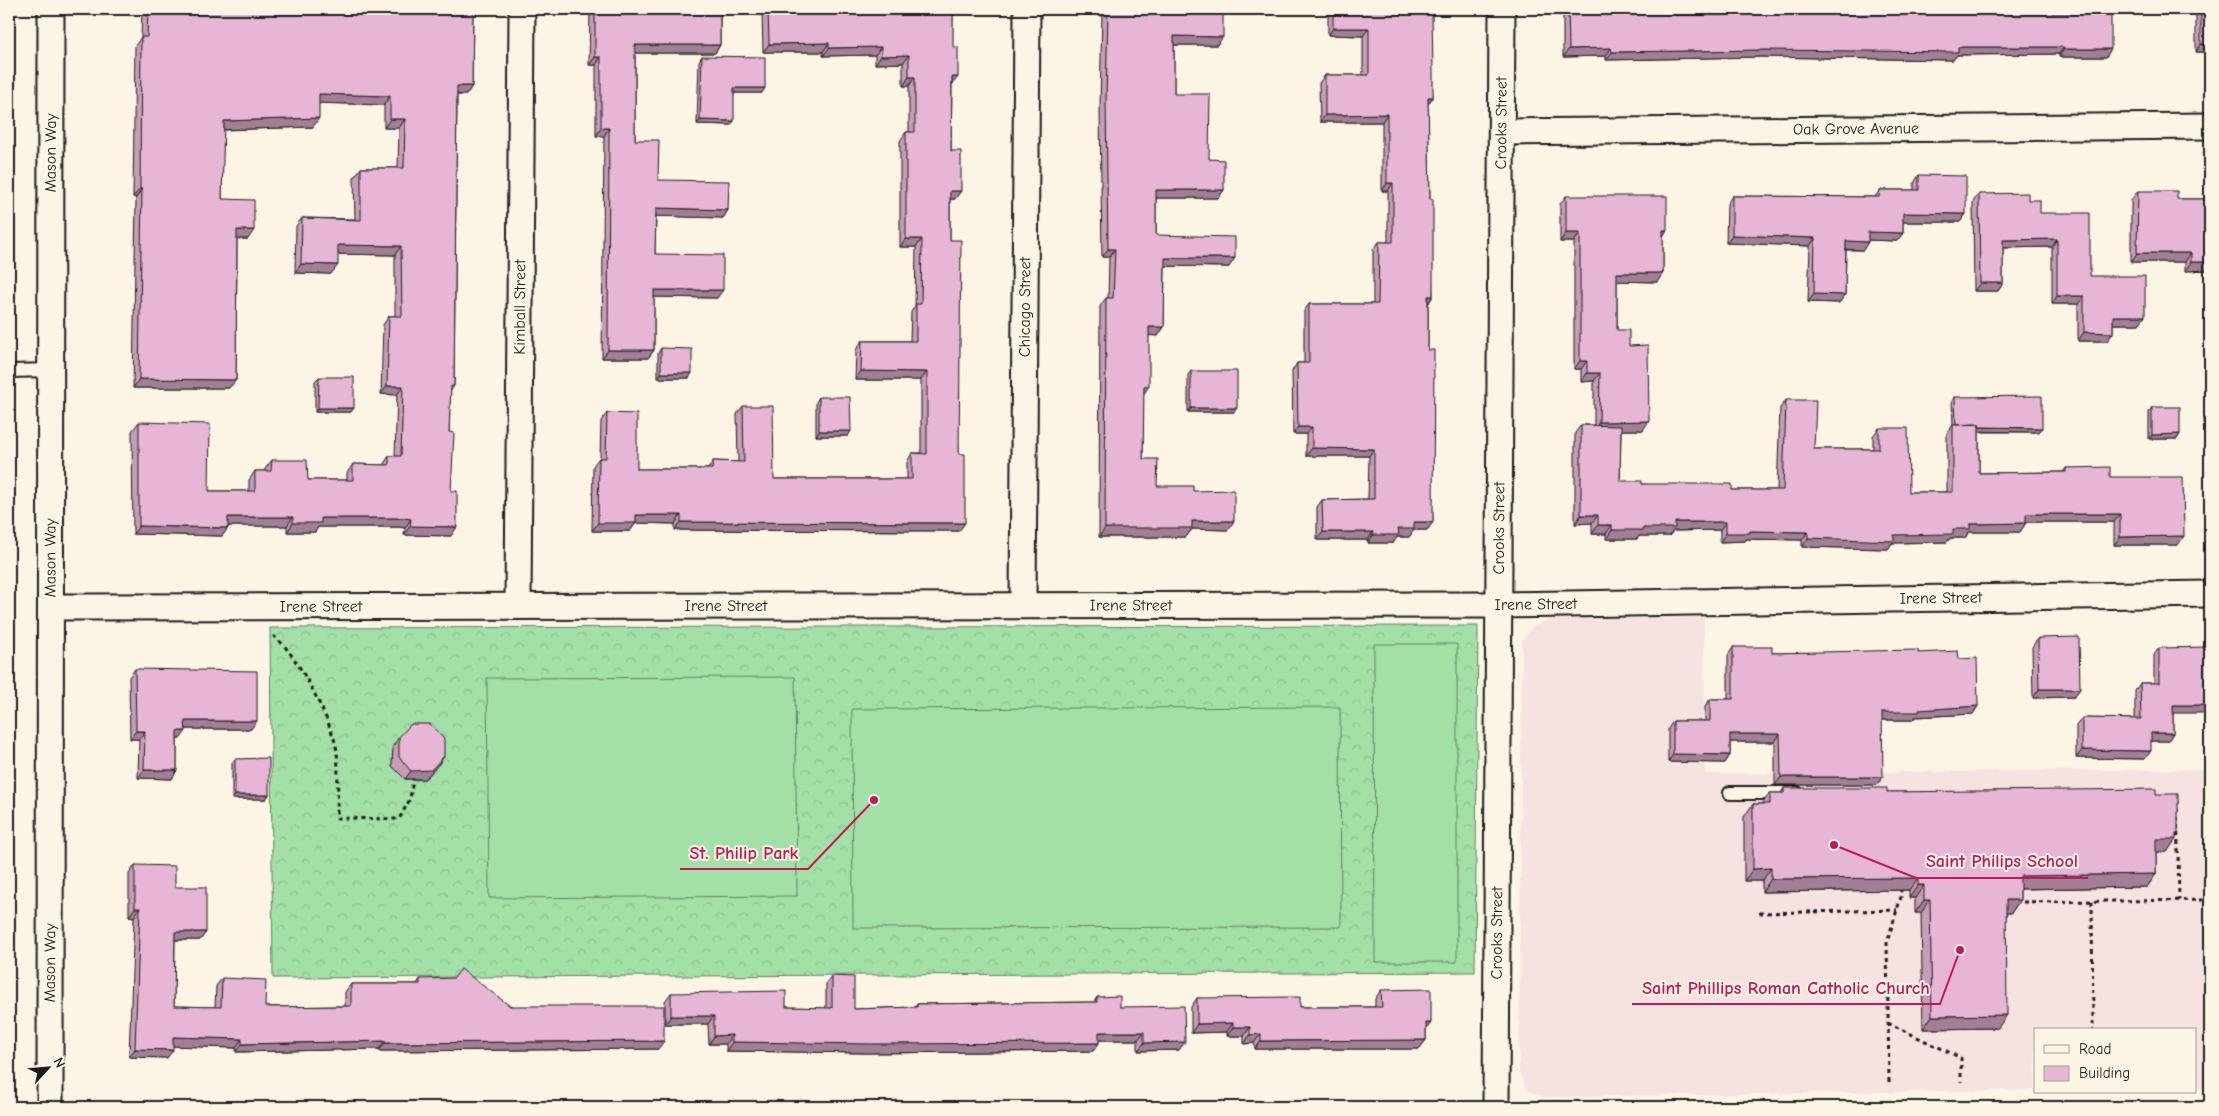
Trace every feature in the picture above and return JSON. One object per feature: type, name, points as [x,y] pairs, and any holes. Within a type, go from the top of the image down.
[{"type":"street","name":"Mason Way","points":[[50,1107],[52,607],[51,9]]},
{"type":"street","name":"Kimball Street","points":[[518,606],[522,9]]},
{"type":"street","name":"Chicago Street","points":[[1023,605],[1027,9]]},
{"type":"street","name":"Crooks Street","points":[[1496,1107],[1502,9]]},
{"type":"street","name":"Oak Grove Avenue","points":[[1502,132],[2210,126]]},
{"type":"street","name":"Irene Street","points":[[52,607],[1498,605],[2210,594]]},
{"type":"lane","points":[[9,371],[52,370]]},
{"type":"lane","points":[[1730,793],[1808,793]]},
{"type":"path","points":[[269,635],[275,636],[287,646],[316,697],[329,726],[337,751],[337,818],[399,819],[410,799],[413,779]]},
{"type":"path","points":[[2174,800],[2178,803],[2179,900]]},
{"type":"path","points":[[1889,1082],[1886,942],[1901,897],[1901,884]]},
{"type":"path","points":[[2012,902],[2210,900]]},
{"type":"path","points":[[2092,901],[2093,1028]]},
{"type":"path","points":[[1759,913],[1896,910]]},
{"type":"path","points":[[1888,1023],[1961,1058],[1961,1082]]},
{"type":"shaded area","points":[[1704,617],[1705,774],[2210,769],[2210,1088],[2196,1088],[2196,1028],[2034,1028],[2034,1090],[1546,1097],[1527,1091],[1519,1072],[1522,641],[1532,627],[1552,618]]},
{"type":"green space","points":[[1478,626],[1475,972],[273,978],[270,628]]},
{"type":"green space","points":[[1374,644],[1457,644],[1457,962],[1375,962]]},
{"type":"green space","points":[[795,677],[797,896],[489,898],[487,678]]},
{"type":"green space","points":[[1340,707],[1341,927],[853,928],[852,709]]},
{"type":"building","points":[[148,9],[473,9],[472,86],[457,86],[454,386],[451,386],[449,432],[454,433],[451,491],[457,491],[457,527],[410,526],[411,519],[405,518],[321,518],[321,523],[293,523],[293,517],[228,517],[228,528],[139,526],[139,422],[210,424],[209,491],[255,491],[255,471],[271,471],[272,460],[307,460],[308,480],[353,480],[353,464],[389,465],[389,456],[401,456],[403,386],[387,386],[389,316],[402,316],[401,246],[338,245],[338,265],[301,264],[302,218],[361,220],[361,168],[404,168],[405,119],[390,119],[390,96],[319,94],[319,118],[224,121],[222,199],[254,200],[254,230],[237,230],[236,380],[139,379],[142,189],[140,189],[141,37],[147,37]]},
{"type":"building","points":[[595,9],[720,9],[720,45],[635,45],[635,140],[659,140],[658,180],[729,181],[728,210],[656,208],[655,254],[723,255],[723,290],[654,290],[654,350],[608,350],[609,128],[601,128],[601,57],[595,57]]},
{"type":"building","points":[[768,9],[953,9],[953,47],[958,47],[958,77],[952,77],[951,151],[961,151],[961,191],[950,191],[950,240],[961,240],[959,454],[965,454],[965,523],[681,522],[681,515],[636,515],[636,523],[598,523],[599,458],[606,458],[607,413],[637,414],[637,469],[712,469],[713,461],[744,462],[743,406],[773,406],[774,479],[912,479],[912,453],[927,454],[927,372],[861,371],[862,341],[916,341],[916,304],[921,304],[922,239],[906,239],[906,132],[915,132],[915,77],[909,77],[909,55],[881,56],[881,47],[829,48],[829,43],[769,44]]},
{"type":"building","points":[[1108,9],[1223,9],[1223,37],[1174,36],[1174,94],[1210,94],[1209,159],[1224,160],[1224,190],[1156,190],[1156,235],[1235,237],[1235,258],[1165,258],[1164,327],[1149,327],[1149,386],[1144,386],[1143,459],[1158,459],[1157,486],[1193,486],[1193,491],[1234,490],[1234,521],[1192,521],[1192,528],[1105,528],[1106,298],[1113,298],[1115,249],[1108,249],[1106,101]]},
{"type":"building","points":[[1333,9],[1426,9],[1426,11],[1432,11],[1433,97],[1428,97],[1430,199],[1433,199],[1433,296],[1428,296],[1428,350],[1434,350],[1433,522],[1414,522],[1414,529],[1398,529],[1399,535],[1373,535],[1373,532],[1323,532],[1322,500],[1374,499],[1374,449],[1312,448],[1312,427],[1298,427],[1297,363],[1309,363],[1309,304],[1378,304],[1379,242],[1393,242],[1393,183],[1387,183],[1387,114],[1325,115],[1325,75],[1369,75],[1369,28],[1333,28]]},
{"type":"building","points":[[1568,9],[1675,9],[1675,15],[1728,15],[1728,9],[2052,9],[2052,13],[2111,13],[2111,49],[1958,47],[1958,52],[1765,50],[1612,52],[1611,48],[1569,49]]},
{"type":"building","points":[[2201,9],[2210,9],[2210,44],[2201,44]]},
{"type":"building","points":[[702,56],[765,57],[765,88],[734,88],[734,121],[700,120]]},
{"type":"building","points":[[1919,175],[1966,176],[1966,214],[1903,213],[1903,233],[1868,232],[1868,242],[1846,241],[1845,295],[1814,294],[1815,238],[1732,235],[1732,196],[1879,197],[1880,190],[1919,190]]},
{"type":"building","points":[[2138,191],[2177,191],[2177,199],[2210,199],[2210,262],[2191,262],[2191,253],[2137,253]]},
{"type":"building","points":[[2028,193],[2028,200],[2040,200],[2040,213],[2090,213],[2090,276],[2145,276],[2145,316],[2113,316],[2113,333],[2084,332],[2084,296],[2057,296],[2057,239],[2003,240],[2003,283],[1980,283],[1979,194]]},
{"type":"building","points":[[1566,196],[1667,196],[1667,230],[1663,230],[1663,273],[1617,273],[1617,330],[1629,330],[1629,346],[1648,345],[1649,421],[1599,422],[1600,373],[1587,373],[1587,361],[1580,361],[1580,233],[1566,233]]},
{"type":"building","points":[[661,348],[692,349],[692,373],[661,373]]},
{"type":"building","points":[[1191,371],[1237,371],[1237,408],[1191,408]]},
{"type":"building","points":[[319,377],[354,377],[354,408],[318,408]]},
{"type":"building","points":[[2042,396],[2042,428],[1979,427],[1979,424],[1956,425],[1955,397]]},
{"type":"building","points":[[819,397],[850,397],[851,431],[819,431]]},
{"type":"building","points":[[1786,400],[1816,400],[1814,449],[1879,449],[1879,428],[1908,428],[1909,492],[1953,492],[1953,425],[1979,424],[1979,473],[2066,472],[2066,468],[2110,467],[2110,477],[2183,477],[2184,536],[2120,537],[2120,514],[2026,514],[2026,523],[1970,524],[1970,529],[1953,529],[1953,534],[1894,535],[1894,541],[1808,538],[1808,532],[1750,531],[1750,533],[1726,533],[1726,522],[1675,522],[1675,528],[1612,530],[1612,525],[1598,525],[1598,515],[1581,515],[1581,425],[1621,426],[1620,481],[1642,481],[1642,484],[1732,484],[1732,490],[1783,490]]},
{"type":"building","points":[[2152,407],[2180,407],[2180,434],[2152,435]]},
{"type":"building","points":[[2079,637],[2080,689],[2039,689],[2038,638]]},
{"type":"building","points":[[1733,647],[1772,647],[1772,653],[1918,650],[1918,653],[1958,651],[1959,659],[1977,658],[1978,706],[1919,710],[1919,712],[1882,712],[1883,777],[1781,777],[1780,734],[1730,734],[1730,755],[1673,754],[1673,721],[1710,721],[1710,699],[1733,699]]},
{"type":"building","points":[[2210,647],[2210,705],[2173,705],[2173,733],[2151,733],[2151,751],[2082,750],[2082,718],[2141,719],[2140,683],[2159,683],[2159,648]]},
{"type":"building","points":[[135,669],[257,671],[257,721],[185,721],[186,731],[177,731],[177,770],[144,770],[145,731],[136,731]]},
{"type":"building","points":[[411,724],[430,724],[444,739],[444,756],[431,770],[411,771],[399,757],[399,737]]},
{"type":"building","points":[[269,758],[269,795],[235,795],[235,759]]},
{"type":"building","points":[[1784,788],[1887,788],[1887,792],[2156,789],[2156,794],[2178,794],[2178,834],[2176,834],[2176,839],[2156,839],[2156,874],[2020,876],[2020,900],[2006,900],[2007,1015],[1932,1016],[1930,900],[1924,900],[1924,885],[1918,885],[1918,878],[1771,879],[1771,868],[1753,869],[1753,804],[1770,804],[1770,793],[1784,793]]},
{"type":"building","points":[[135,865],[175,866],[175,887],[206,887],[206,932],[175,932],[174,1006],[221,1007],[222,978],[266,980],[265,1007],[351,1006],[351,984],[420,984],[420,979],[454,978],[461,969],[510,1006],[664,1006],[664,1041],[385,1043],[385,1041],[242,1044],[242,1039],[173,1037],[173,1050],[135,1049],[140,908],[135,908]]},
{"type":"building","points":[[832,976],[854,977],[854,1009],[917,1007],[917,1004],[1097,1002],[1097,997],[1120,996],[1120,1007],[1184,1006],[1185,1042],[1144,1043],[1144,1032],[1099,1032],[1099,1043],[872,1044],[732,1042],[732,1035],[714,1036],[714,1016],[671,1016],[671,993],[786,991],[786,1007],[832,1008]]},
{"type":"building","points":[[1431,989],[1431,1023],[1426,1023],[1426,1040],[1261,1041],[1261,1034],[1250,1035],[1250,1027],[1233,1027],[1233,1023],[1197,1024],[1197,998],[1300,997],[1300,1007],[1382,1007],[1381,990]]},
{"type":"place","name":"St. Philip Park","points":[[874,800]]},
{"type":"place","name":"Saint Philips School","points":[[1834,845]]},
{"type":"place","name":"Saint Phillips Roman Catholic Church","points":[[1960,950]]}]
